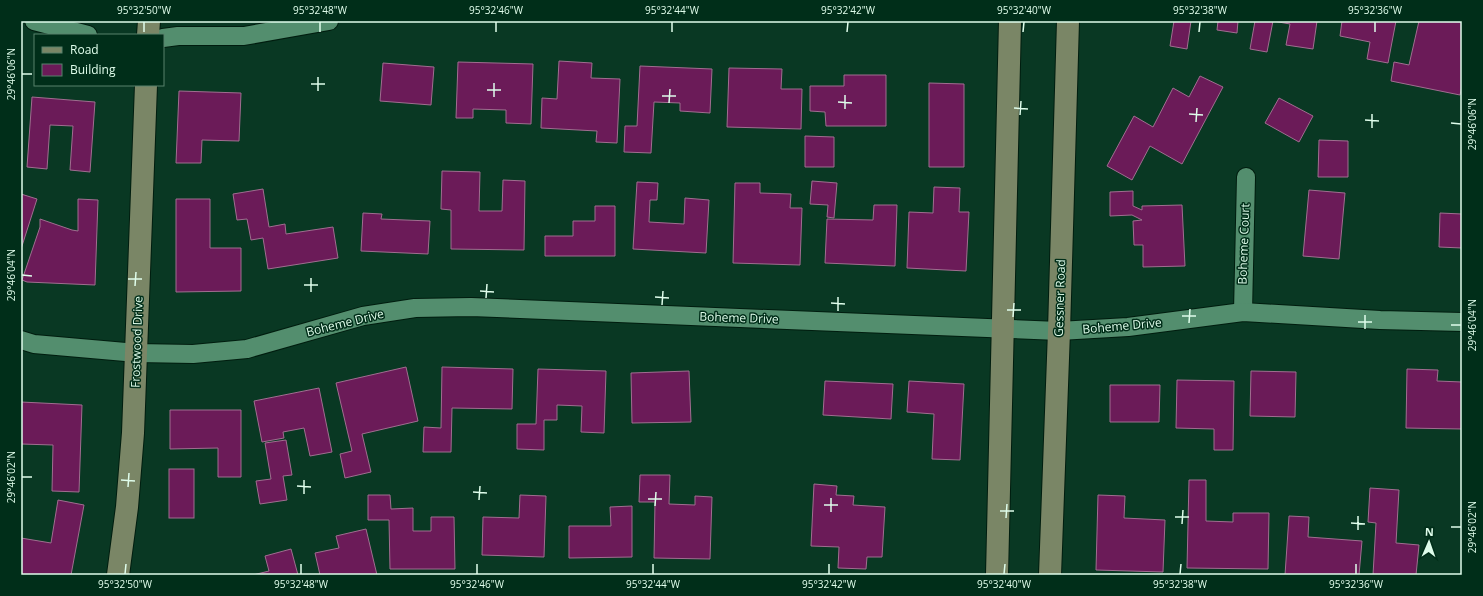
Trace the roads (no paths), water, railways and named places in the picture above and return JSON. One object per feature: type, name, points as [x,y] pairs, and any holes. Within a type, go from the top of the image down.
[{"type":"main road","points":[[148,21],[148,34]]},
{"type":"main road","points":[[997,575],[1004,329],[1010,21]]},
{"type":"main road","name":"Gessner Road","points":[[1050,575],[1068,21]]},
{"type":"main road","name":"Frostwood Drive","points":[[118,575],[127,507],[133,433],[146,86]]},
{"type":"street","points":[[34,21],[84,34]]},
{"type":"street","points":[[164,38],[178,36],[244,36],[329,21]]},
{"type":"street","name":"Boheme Court","points":[[1243,312],[1246,177]]},
{"type":"street","name":"Boheme Drive","points":[[21,340],[34,344],[137,353],[193,354],[247,349],[363,316],[415,308],[471,307],[1059,331],[1128,328],[1243,312],[1380,320],[1462,322]]}]
